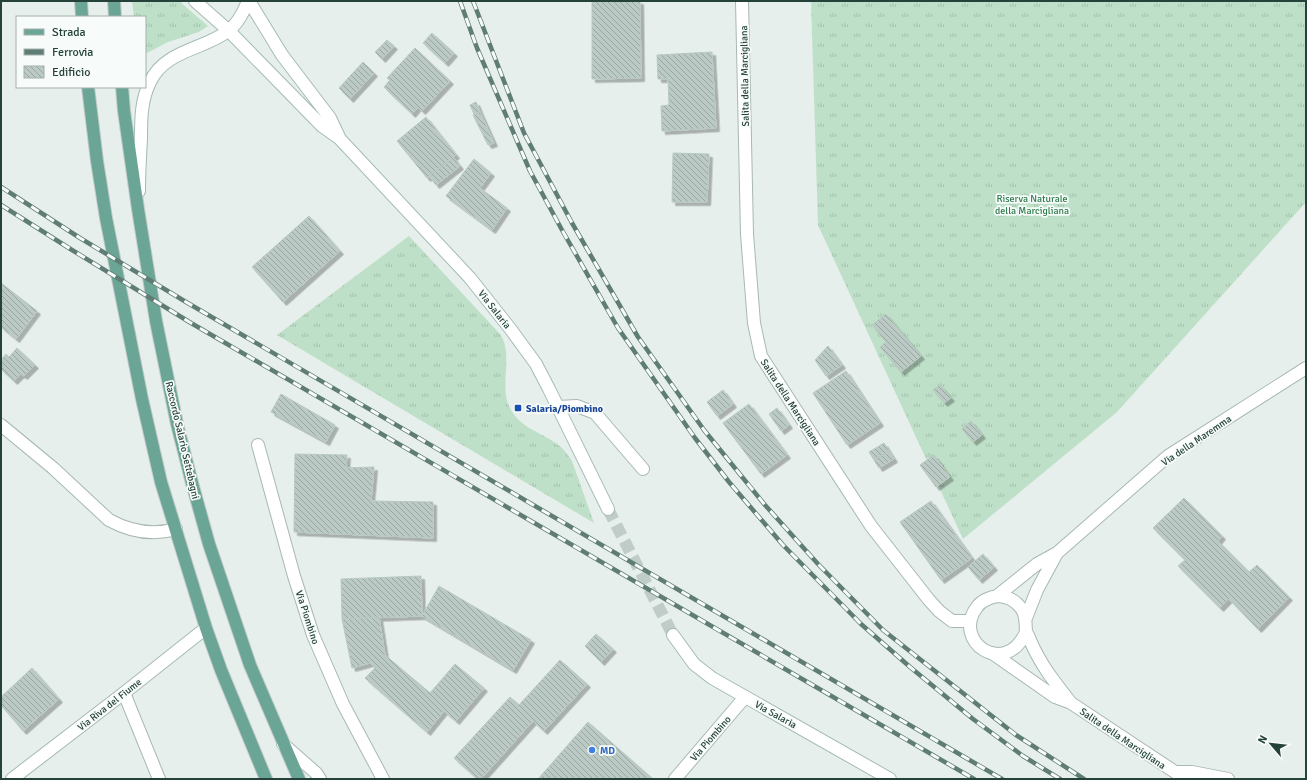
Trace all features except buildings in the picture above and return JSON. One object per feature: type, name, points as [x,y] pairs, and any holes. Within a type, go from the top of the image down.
[{"type":"main road","points":[[81,1],[82,16]]},
{"type":"main road","points":[[114,1],[115,16]]},
{"type":"main road","points":[[88,88],[106,218],[161,482],[206,628],[221,670],[266,779]]},
{"type":"main road","name":"Raccordo Salario Settebagni","points":[[122,88],[138,209],[156,321],[177,424],[192,483],[209,544],[250,665],[299,779]]},
{"type":"street","points":[[195,1],[229,31],[322,126],[339,138]]},
{"type":"street","points":[[138,209],[142,108],[150,81],[162,65],[172,58],[229,31],[249,1],[282,55],[330,118],[339,138]]},
{"type":"street","name":"Salita della Marcigliana","points":[[742,1],[747,234],[754,323],[761,356],[871,526],[929,600],[939,611],[952,621],[970,621]]},
{"type":"street","name":"Via Salaria","points":[[339,138],[484,294],[536,364],[608,509]]},
{"type":"street","name":"Via della Maremma","points":[[997,596],[1037,564],[1057,553],[1168,456],[1306,368]]},
{"type":"street","points":[[558,407],[577,406],[595,413],[643,469]]},
{"type":"street","points":[[1,425],[53,468],[109,520],[118,525],[140,532],[164,533],[176,530]]},
{"type":"street","name":"Via Piombino","points":[[258,445],[294,576],[313,635],[343,704],[383,779]]},
{"type":"street","name":"Via della Maremma","points":[[1026,618],[1037,590],[1057,553]]},
{"type":"street","points":[[997,596],[1007,598],[1015,602],[1022,609],[1026,618],[1026,632],[1022,642],[1013,650],[1003,654],[992,653],[982,649],[975,642],[970,632],[970,621],[973,612],[979,604],[988,598],[997,596]]},
{"type":"street","name":"Via Riva del Fiume","points":[[12,779],[206,628]]},
{"type":"street","name":"Salita della Marcigliana","points":[[1026,632],[1039,661],[1071,703]]},
{"type":"street","name":"Via Salaria","points":[[673,635],[689,659],[700,670],[890,779]]},
{"type":"street","name":"Salita della Marcigliana","points":[[992,653],[1055,697],[1071,703],[1179,775],[1192,772],[1228,779]]},
{"type":"street","points":[[124,693],[159,779]]},
{"type":"street","name":"Via Piombino","points":[[675,779],[746,697]]},
{"type":"street","points":[[283,744],[316,773],[320,779]]},
{"type":"green space","points":[[132,1],[179,1],[208,26],[199,32],[168,42],[146,53],[146,16],[134,16]]},
{"type":"green space","name":"Riserva Naturale della Marcigliana","points":[[811,1],[1306,1],[1306,202],[1117,412],[963,539],[818,225]]},
{"type":"green space","points":[[409,236],[500,334],[506,351],[505,389],[509,406],[513,414],[525,425],[554,442],[568,455],[572,461],[594,523],[277,335]]},
{"type":"tunnel","points":[[608,509],[673,635]]},
{"type":"railway","points":[[460,1],[477,48],[530,171],[618,328],[695,438],[729,482],[783,545],[861,624],[973,719],[1023,756],[1060,779]]},
{"type":"railway","points":[[473,1],[524,133],[572,223],[638,337],[704,430],[765,505],[818,564],[883,630],[1016,735],[1084,779]]},
{"type":"railway","points":[[1,187],[80,238],[186,302],[1002,779]]},
{"type":"railway","points":[[1,205],[191,323],[974,779]]},
{"type":"place","name":"Salaria/Piombino","points":[[518,408]]},
{"type":"place","name":"MD","points":[[592,750]]}]
